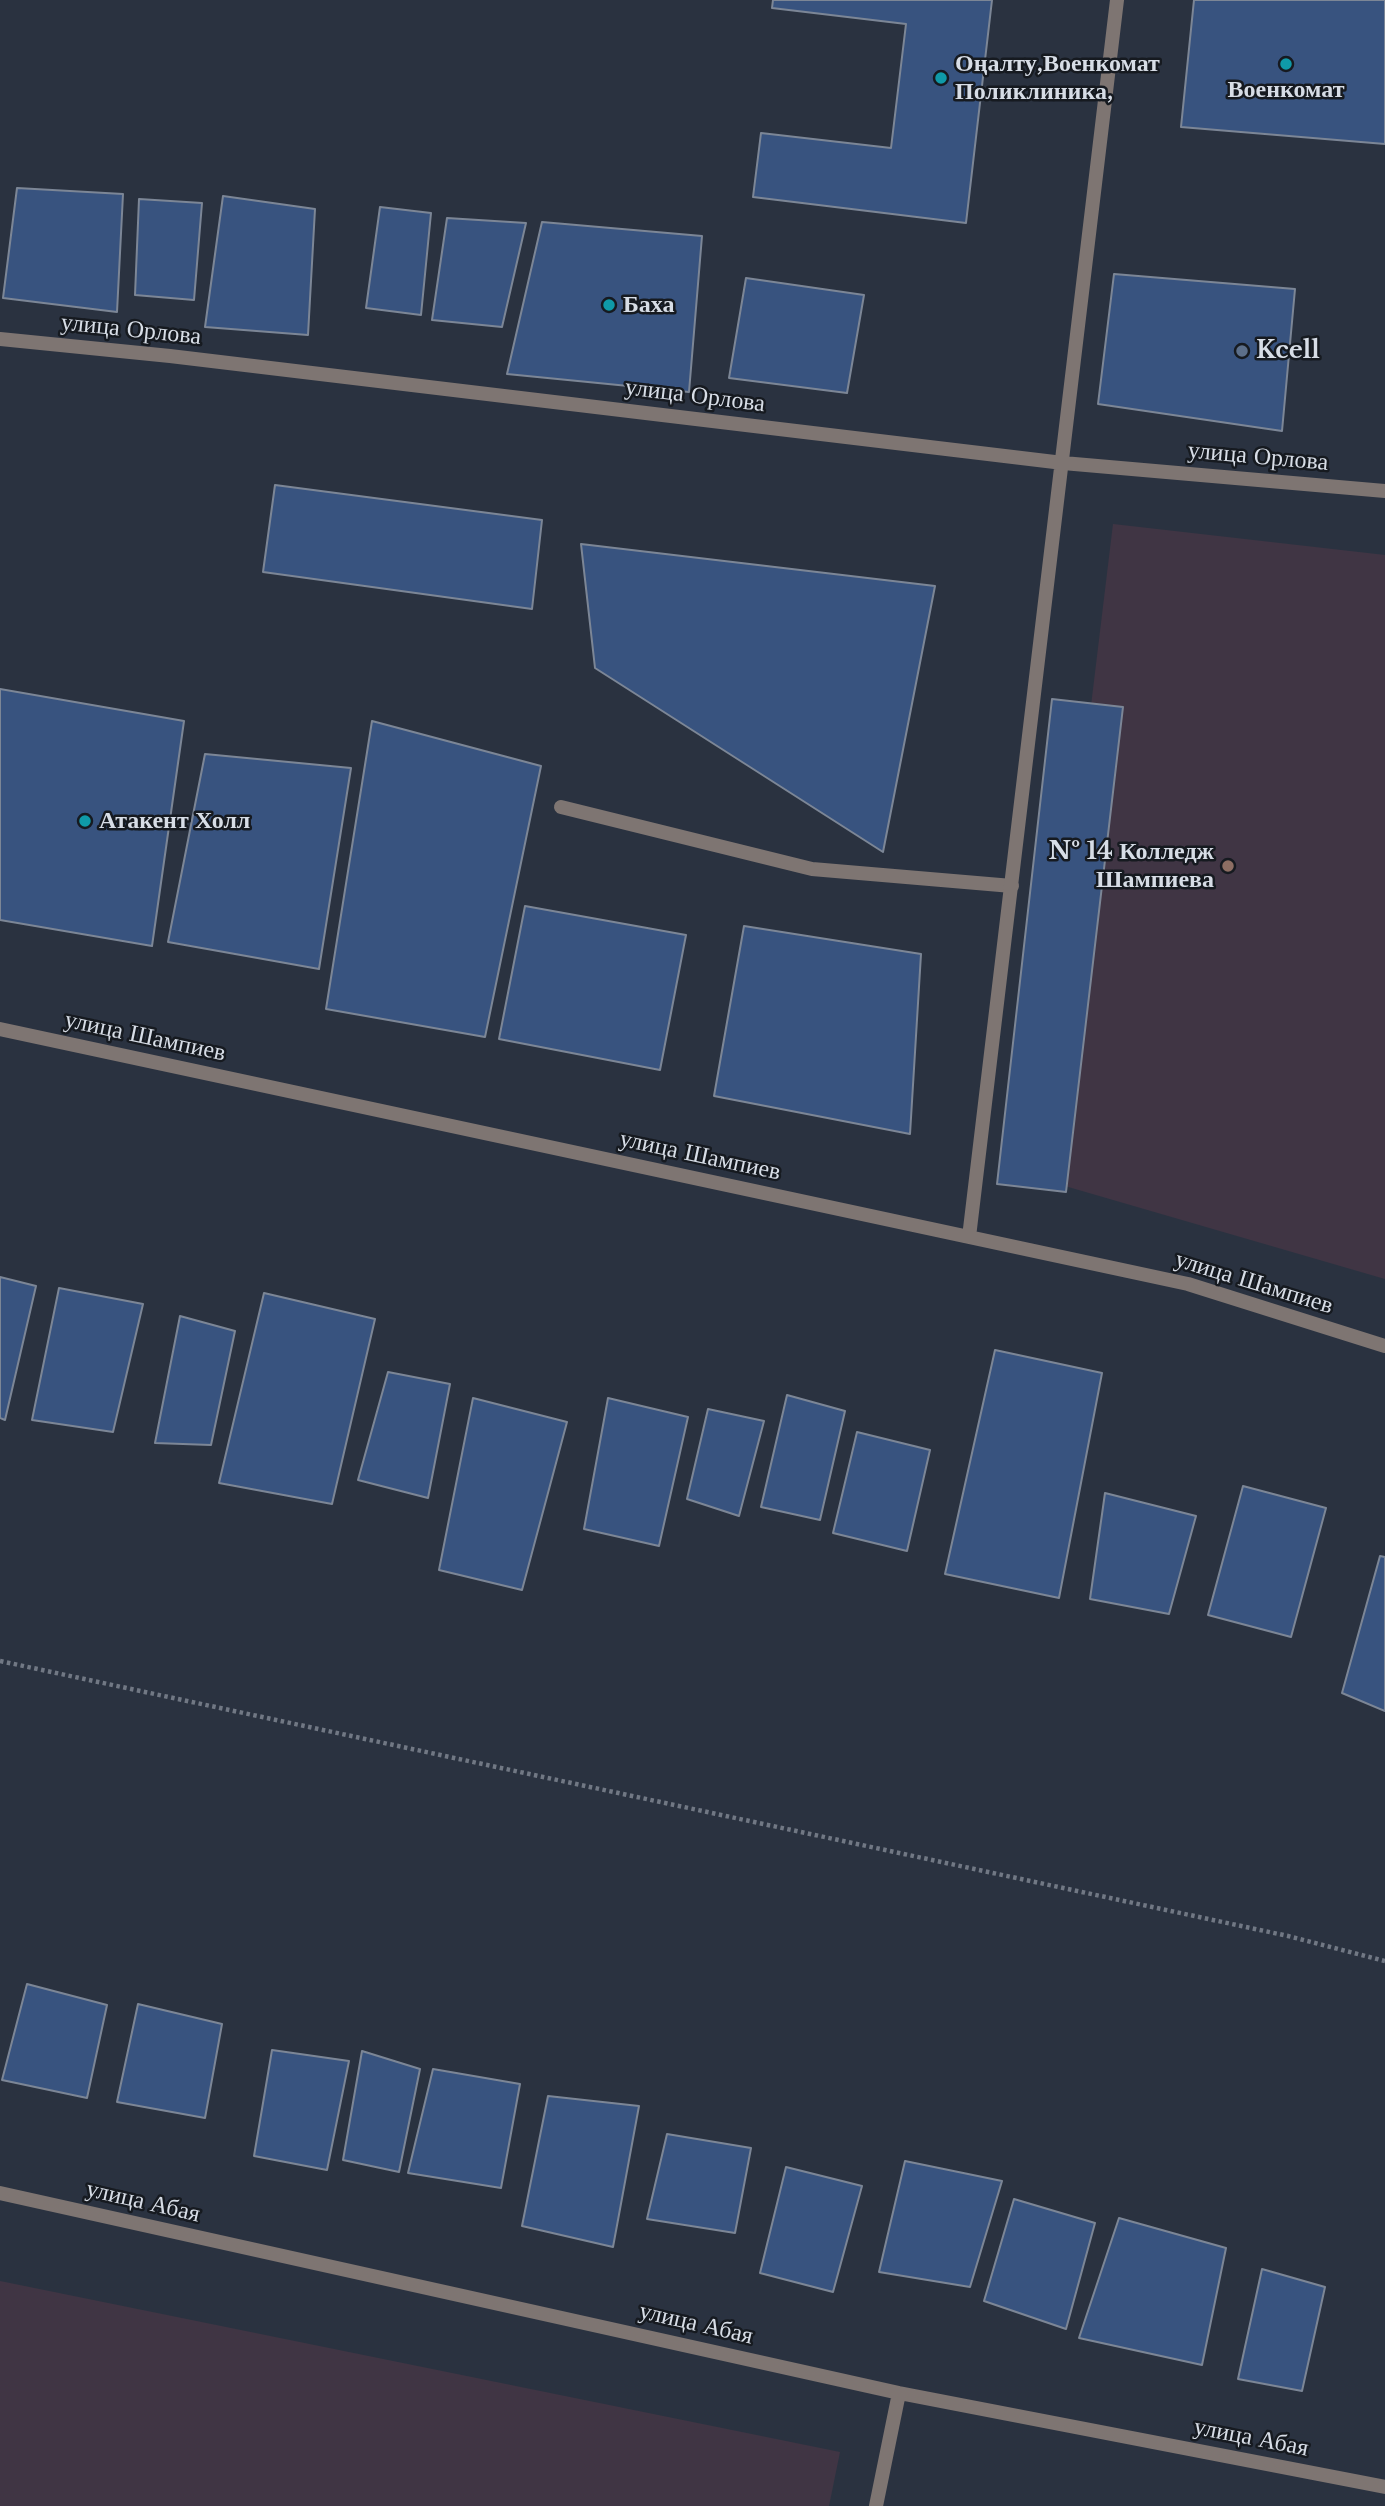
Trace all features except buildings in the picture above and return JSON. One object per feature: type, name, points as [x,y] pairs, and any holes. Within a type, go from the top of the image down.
[{"type":"street","points":[[969,1237],[1117,0]]},
{"type":"street","name":"улица Орлова","points":[[0,339],[184,358],[1063,463],[1385,491]]},
{"type":"street","points":[[561,807],[812,869],[1012,886]]},
{"type":"street","name":"улица Шампиев","points":[[0,1029],[1188,1284],[1385,1346]]},
{"type":"street","name":"улица Абая","points":[[0,2193],[899,2393],[1385,2487]]},
{"type":"street","points":[[876,2506],[899,2393]]},
{"type":"path","points":[[0,1661],[1287,1936],[1385,1961]]},
{"type":"shaded area","name":"№ 14 Колледж Шампиева","points":[[1113,524],[1385,555],[1385,1279],[1034,1177]]},
{"type":"shaded area","points":[[0,2281],[840,2452],[829,2506],[0,2506]]},
{"type":"place","name":"Военкомат","points":[[1286,64]]},
{"type":"place","name":"Оңалту,Военкомат Поликлиника,","points":[[941,78]]},
{"type":"place","name":"Баха","points":[[609,305]]},
{"type":"place","name":"Kcell","points":[[1242,351]]},
{"type":"place","name":"Атакент Холл","points":[[85,821]]},
{"type":"place","name":"№ 14 Колледж Шампиева","points":[[1228,866]]}]
